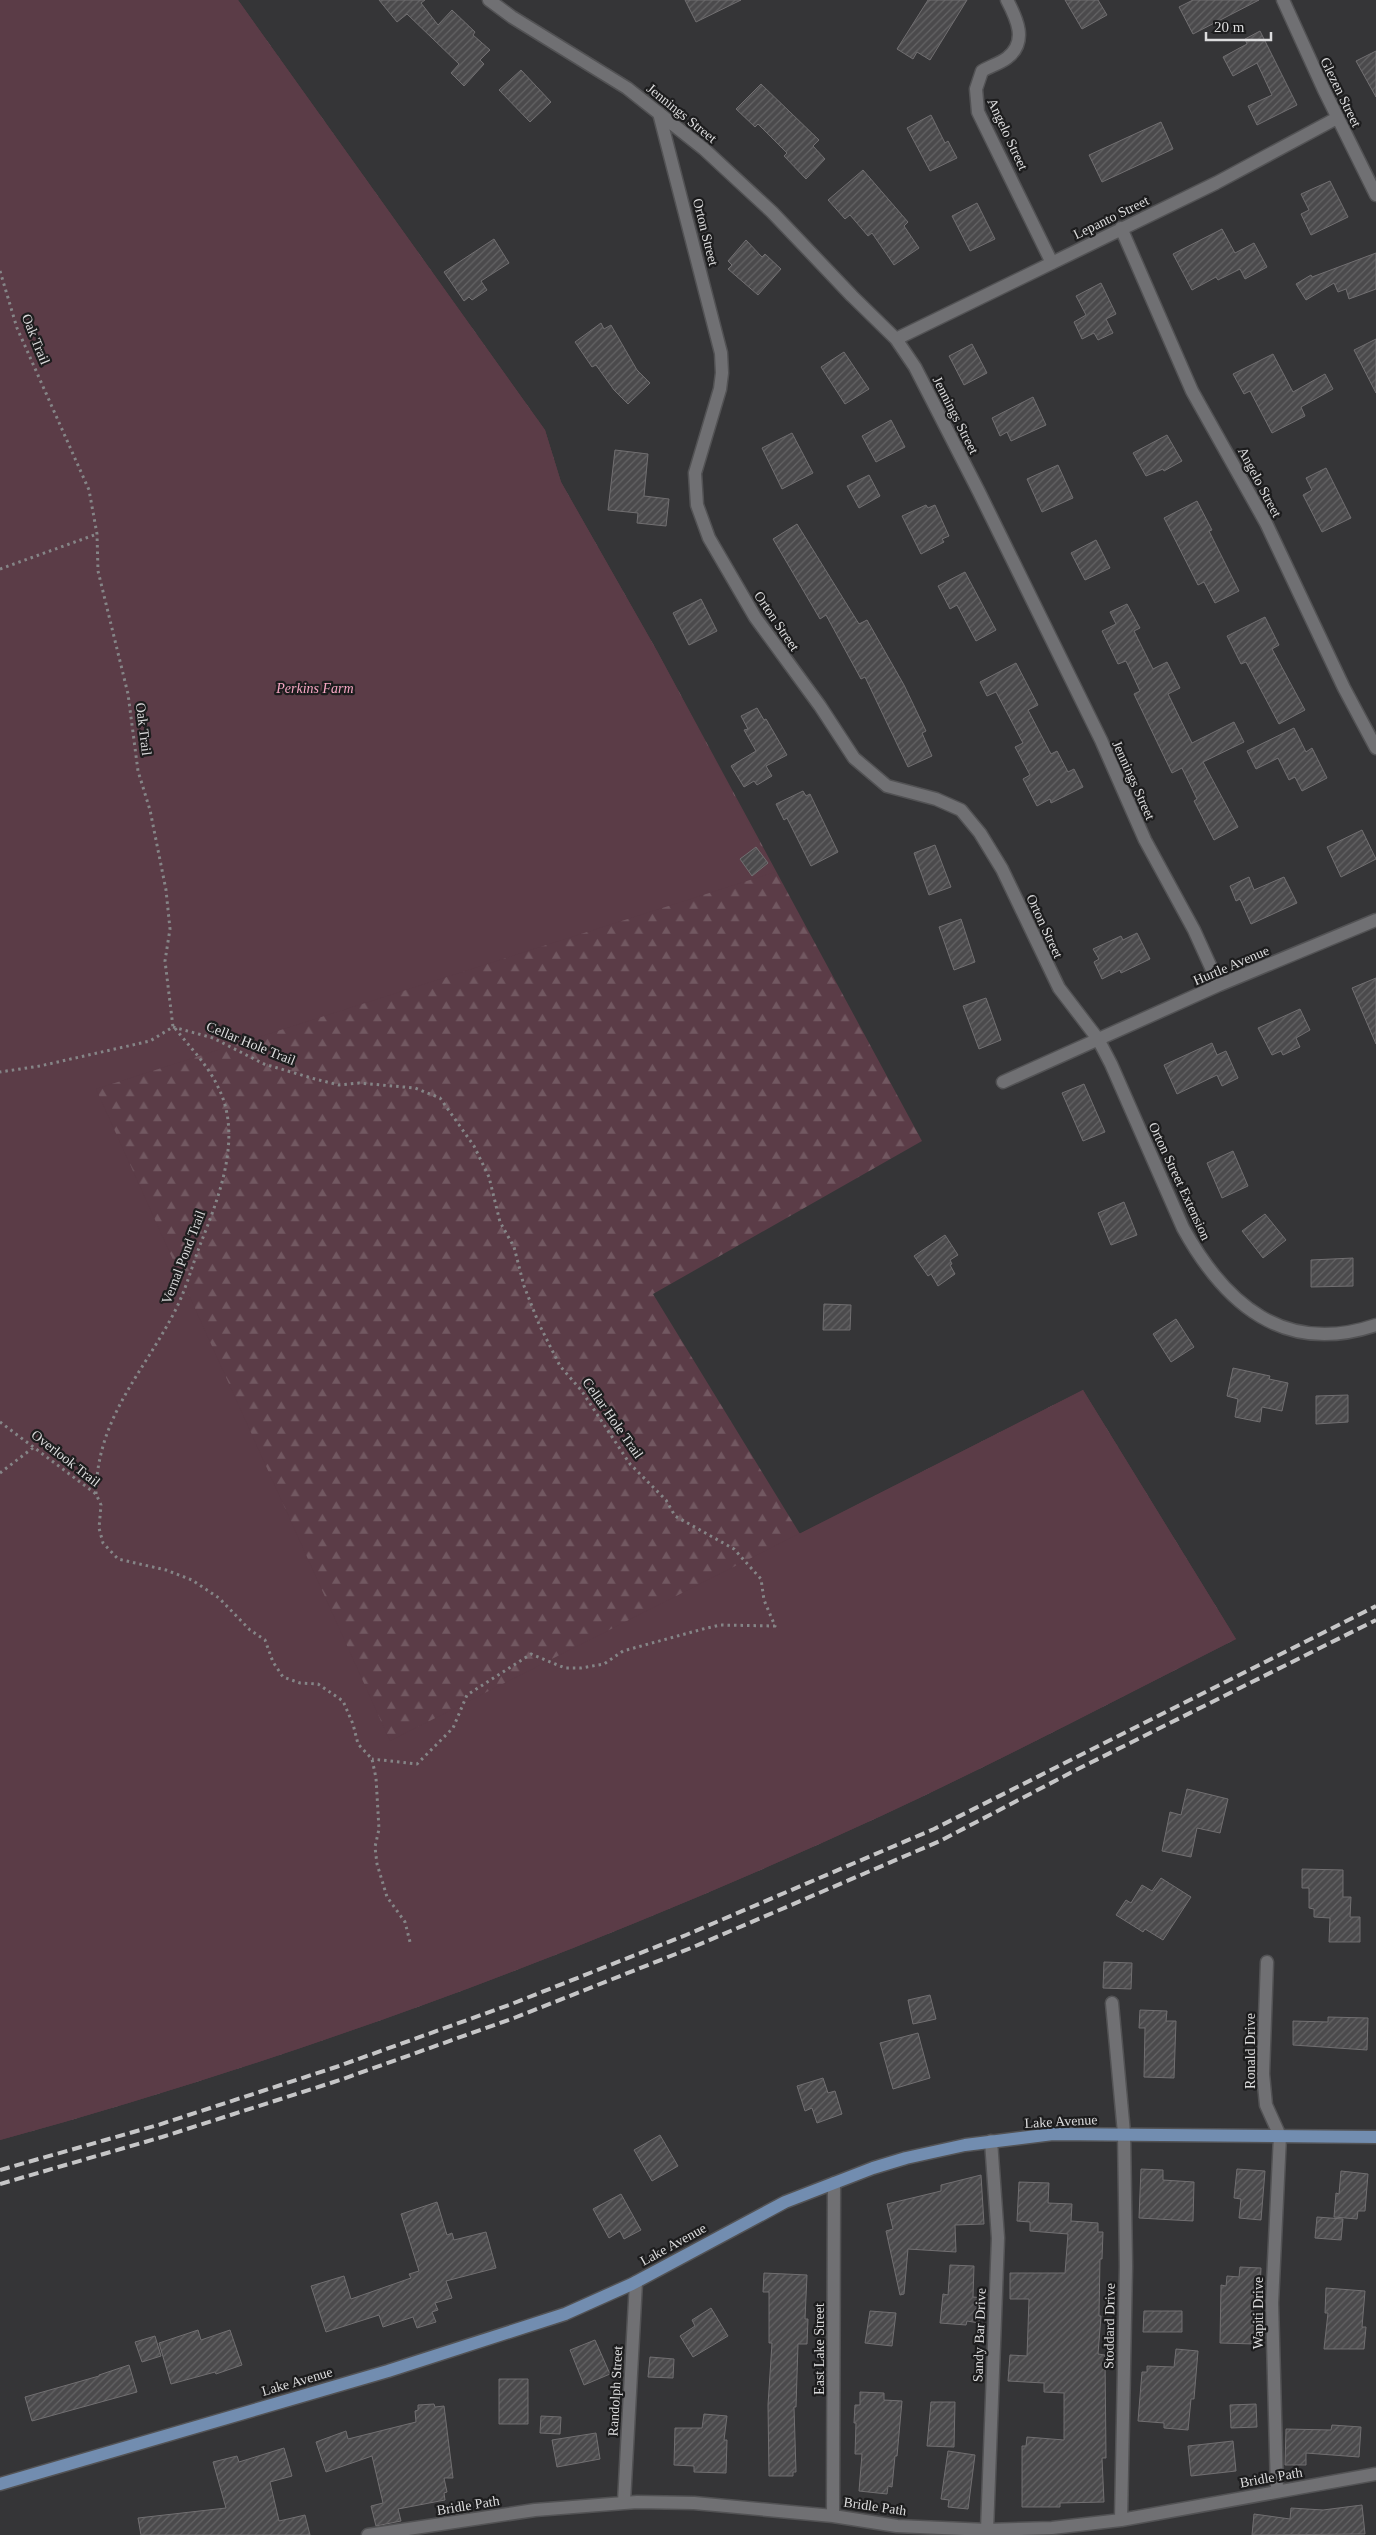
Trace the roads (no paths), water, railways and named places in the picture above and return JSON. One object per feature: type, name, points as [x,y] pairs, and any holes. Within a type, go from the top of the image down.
[{"type":"main road","name":"Lake Avenue","points":[[0,2484],[497,2337],[565,2314],[636,2282],[785,2202],[906,2158],[991,2141],[1053,2134],[1376,2136]]},
{"type":"street","name":"Jennings Street","points":[[489,0],[512,17],[610,77],[704,149],[766,206],[896,339],[915,367],[979,492],[1101,740],[1145,840],[1194,930],[1218,985]]},
{"type":"street","name":"Angelo Street","points":[[1007,0],[1018,22],[1020,33],[1018,42],[1008,57],[982,71],[975,98],[978,112],[1052,263]]},
{"type":"street","name":"Glezen Street","points":[[1283,0],[1337,118],[1376,195]]},
{"type":"street","name":"Orton Street","points":[[659,113],[721,353],[722,373],[720,389],[695,473],[697,505],[709,538],[755,617],[820,706],[854,758],[875,778],[887,786],[949,804],[961,810],[971,820],[1002,869],[1059,988],[1098,1040]]},
{"type":"street","name":"Lepanto Street","points":[[896,339],[1232,174],[1337,118]]},
{"type":"street","name":"Angelo Street","points":[[1121,228],[1192,391],[1266,523],[1344,688],[1376,748]]},
{"type":"street","name":"Hurtle Avenue","points":[[1002,1082],[1218,985],[1376,920]]},
{"type":"street","name":"Orton Street Extension","points":[[1098,1040],[1183,1228],[1195,1250],[1219,1284],[1234,1299],[1264,1319],[1296,1330],[1327,1334],[1376,1325]]},
{"type":"street","name":"Ronald Drive","points":[[1267,1962],[1263,2074],[1267,2108],[1280,2136]]},
{"type":"street","name":"Stoddard Drive","points":[[1112,2003],[1124,2133],[1126,2266],[1121,2520]]},
{"type":"street","name":"Wapiti Drive","points":[[1277,2490],[1272,2303],[1280,2136]]},
{"type":"street","name":"Sandy Bar Drive","points":[[987,2530],[998,2238],[991,2141]]},
{"type":"street","name":"East Lake Street","points":[[833,2516],[834,2183]]},
{"type":"street","name":"Randolph Street","points":[[624,2502],[636,2282]]},
{"type":"street","name":"Bridle Path","points":[[368,2535],[535,2510],[624,2502],[694,2502],[833,2516],[897,2526],[987,2530],[1052,2528],[1121,2520],[1277,2490],[1376,2474]]},
{"type":"railway","points":[[0,2170],[158,2125],[336,2067],[509,2005],[686,1935],[934,1829],[1376,1606]]},
{"type":"railway","points":[[0,2184],[162,2137],[340,2080],[514,2018],[691,1948],[940,1841],[1074,1771],[1376,1620]]},
{"type":"park label","name":"Perkins Farm","points":[[315,688]]}]
